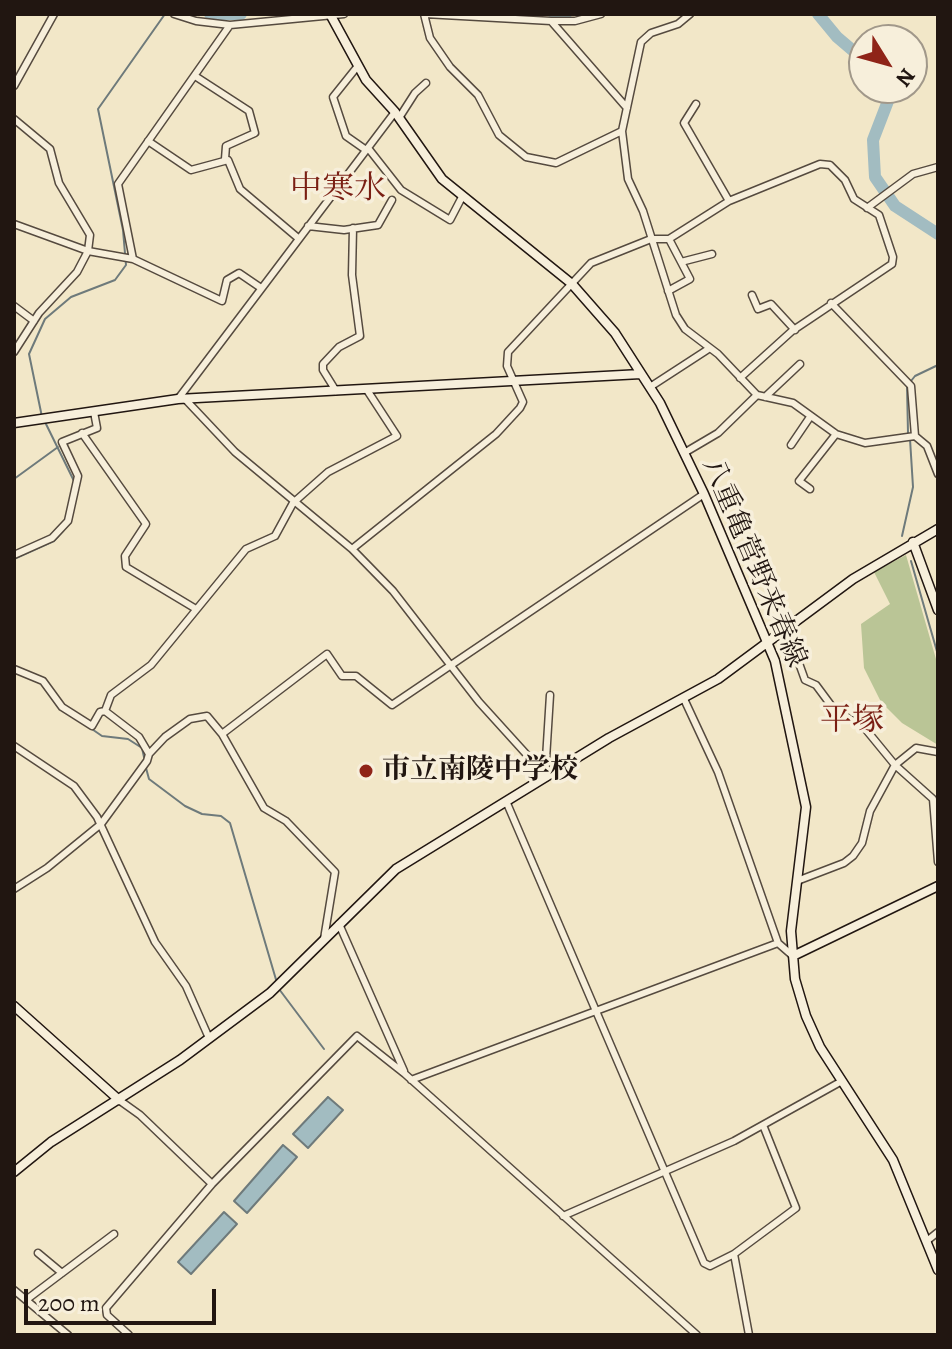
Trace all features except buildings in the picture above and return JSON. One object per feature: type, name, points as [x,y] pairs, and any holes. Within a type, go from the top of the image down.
[{"type":"street","points":[[14,86],[54,14]]},
{"type":"street","points":[[174,14],[196,21],[230,25],[344,14]]},
{"type":"street","points":[[601,14],[575,21],[551,21],[424,14],[430,38],[450,67],[478,95],[499,135],[526,157],[556,163],[622,131]]},
{"type":"street","points":[[690,14],[678,24],[644,37],[622,131],[628,179],[685,329],[710,348],[757,395],[793,403],[836,434],[865,443],[915,436]]},
{"type":"street","name":"八重亀菅野来春線","points":[[330,15],[357,67],[397,115],[424,157],[462,197],[572,284],[615,333],[650,387],[704,494],[767,640],[806,807],[791,931],[806,1016],[820,1047],[893,1160],[938,1270]]},
{"type":"street","points":[[551,21],[627,108]]},
{"type":"street","points":[[133,259],[118,184],[230,25]]},
{"type":"street","points":[[357,67],[333,97],[346,136],[367,149],[401,190],[450,220],[462,197]]},
{"type":"street","points":[[195,76],[249,111],[255,133],[226,146],[225,159],[240,189],[298,238]]},
{"type":"street","points":[[182,399],[298,238],[367,149],[426,83]]},
{"type":"street","points":[[696,104],[684,123],[729,201]]},
{"type":"street","points":[[14,119],[50,149],[62,190],[89,230],[88,251],[67,284],[34,321],[14,352]]},
{"type":"street","points":[[148,141],[191,170],[225,159]]},
{"type":"street","points":[[352,549],[496,434],[523,402],[507,366],[508,352],[546,313],[553,300],[591,263],[651,239],[669,239],[729,201],[820,164],[836,169],[854,199],[879,215],[893,257],[892,264],[831,303],[740,378]]},
{"type":"street","points":[[867,208],[913,174],[937,166]]},
{"type":"street","points":[[308,226],[353,228],[380,224],[392,200]]},
{"type":"street","points":[[14,224],[88,251],[133,259],[222,301],[227,280],[239,273],[261,288]]},
{"type":"street","points":[[336,391],[323,370],[323,364],[339,347],[360,336],[352,275],[353,228]]},
{"type":"street","points":[[668,291],[690,279],[669,239]]},
{"type":"street","points":[[681,262],[712,254]]},
{"type":"street","points":[[752,295],[758,309],[771,304],[795,330]]},
{"type":"street","points":[[831,303],[911,386],[915,436],[927,446],[938,474]]},
{"type":"street","points":[[14,306],[34,321]]},
{"type":"street","points":[[650,387],[710,348]]},
{"type":"street","points":[[765,397],[800,364]]},
{"type":"street","points":[[14,423],[182,399],[641,374]]},
{"type":"street","points":[[105,711],[111,695],[151,665],[246,549],[275,536],[293,503],[328,472],[397,436],[367,390]]},
{"type":"street","points":[[684,453],[718,433],[757,395]]},
{"type":"street","points":[[182,399],[235,452],[352,549],[393,591],[479,702],[546,776]]},
{"type":"street","points":[[14,555],[52,538],[68,521],[78,476],[62,442],[97,428],[94,412]]},
{"type":"street","points":[[791,445],[810,417]]},
{"type":"street","points":[[82,433],[146,524],[125,556],[126,567],[196,609]]},
{"type":"street","points":[[810,489],[799,481],[836,434]]},
{"type":"street","points":[[222,734],[327,654],[342,676],[356,676],[392,705],[704,494]]},
{"type":"street","points":[[14,1172],[51,1142],[119,1100],[278,986],[396,869],[546,776],[718,679],[853,579],[938,529]]},
{"type":"street","points":[[913,542],[938,610]]},
{"type":"street","points":[[786,627],[805,680],[816,685],[836,712],[863,726],[895,765],[933,799],[938,862]]},
{"type":"street","points":[[14,669],[43,681],[66,711],[92,726],[100,712],[105,711]]},
{"type":"street","points":[[546,776],[550,695]]},
{"type":"street","points":[[684,699],[718,772],[778,943],[793,956],[938,886]]},
{"type":"street","points":[[105,711],[139,737],[149,754]]},
{"type":"street","points":[[14,889],[56,861],[101,824],[149,754],[165,737],[198,717],[214,721],[264,808],[286,821],[335,872],[323,942]]},
{"type":"street","points":[[14,746],[74,786],[101,824],[155,942],[186,986],[209,1038]]},
{"type":"street","points":[[797,881],[844,863],[853,856],[862,843],[870,811],[895,765],[916,748],[938,752]]},
{"type":"street","points":[[506,801],[704,1263],[710,1266],[734,1254],[796,1208],[763,1125]]},
{"type":"street","points":[[339,924],[408,1077]]},
{"type":"street","points":[[408,1077],[595,1012],[778,943]]},
{"type":"street","points":[[15,1010],[140,1115],[212,1184]]},
{"type":"street","points":[[129,1335],[107,1315],[106,1308],[212,1184],[357,1036],[408,1077],[697,1335]]},
{"type":"street","points":[[563,1216],[734,1141],[842,1081]]},
{"type":"street","points":[[928,1240],[938,1232]]},
{"type":"street","points":[[26,1300],[114,1234]]},
{"type":"street","points":[[38,1253],[62,1273]]},
{"type":"street","points":[[734,1254],[749,1335]]},
{"type":"street","points":[[14,1290],[68,1335]]},
{"type":"green space","points":[[906,555],[938,666],[938,745],[902,723],[881,702],[864,668],[861,624],[890,604],[874,572]]},
{"type":"water","points":[[328,1097],[343,1110],[308,1148],[293,1134]]},
{"type":"water","points":[[283,1145],[297,1157],[247,1213],[234,1201]]},
{"type":"water","points":[[224,1212],[237,1224],[191,1274],[178,1262]]},
{"type":"waterway","points":[[42,417],[29,354],[45,319],[71,297],[115,280],[126,265],[123,230],[98,109],[165,14]]},
{"type":"waterway","points":[[210,14],[241,14]]},
{"type":"waterway","points":[[554,14],[566,14]]},
{"type":"waterway","points":[[818,14],[848,46]]},
{"type":"waterway","points":[[887,104],[873,140],[875,177],[895,206],[938,234]]},
{"type":"waterway","points":[[908,433],[907,386],[915,376],[938,365]]},
{"type":"waterway","points":[[45,422],[74,481]]},
{"type":"waterway","points":[[902,536],[913,487],[910,439]]},
{"type":"waterway","points":[[14,479],[58,447]]},
{"type":"waterway","points":[[14,559],[54,541],[64,530]]},
{"type":"waterway","points":[[911,561],[938,655]]},
{"type":"waterway","points":[[14,672],[24,676]]},
{"type":"waterway","points":[[57,705],[102,736],[128,739],[142,748],[144,757]]},
{"type":"waterway","points":[[146,768],[149,779],[185,806],[202,814],[221,816],[230,823],[277,983]]},
{"type":"waterway","points":[[279,989],[324,1049]]},
{"type":"place","name":"市立南陵中学校","points":[[366,771]]},
{"type":"district","name":"中寒水","points":[[338,190]]},
{"type":"district","name":"平塚","points":[[852,722]]}]
